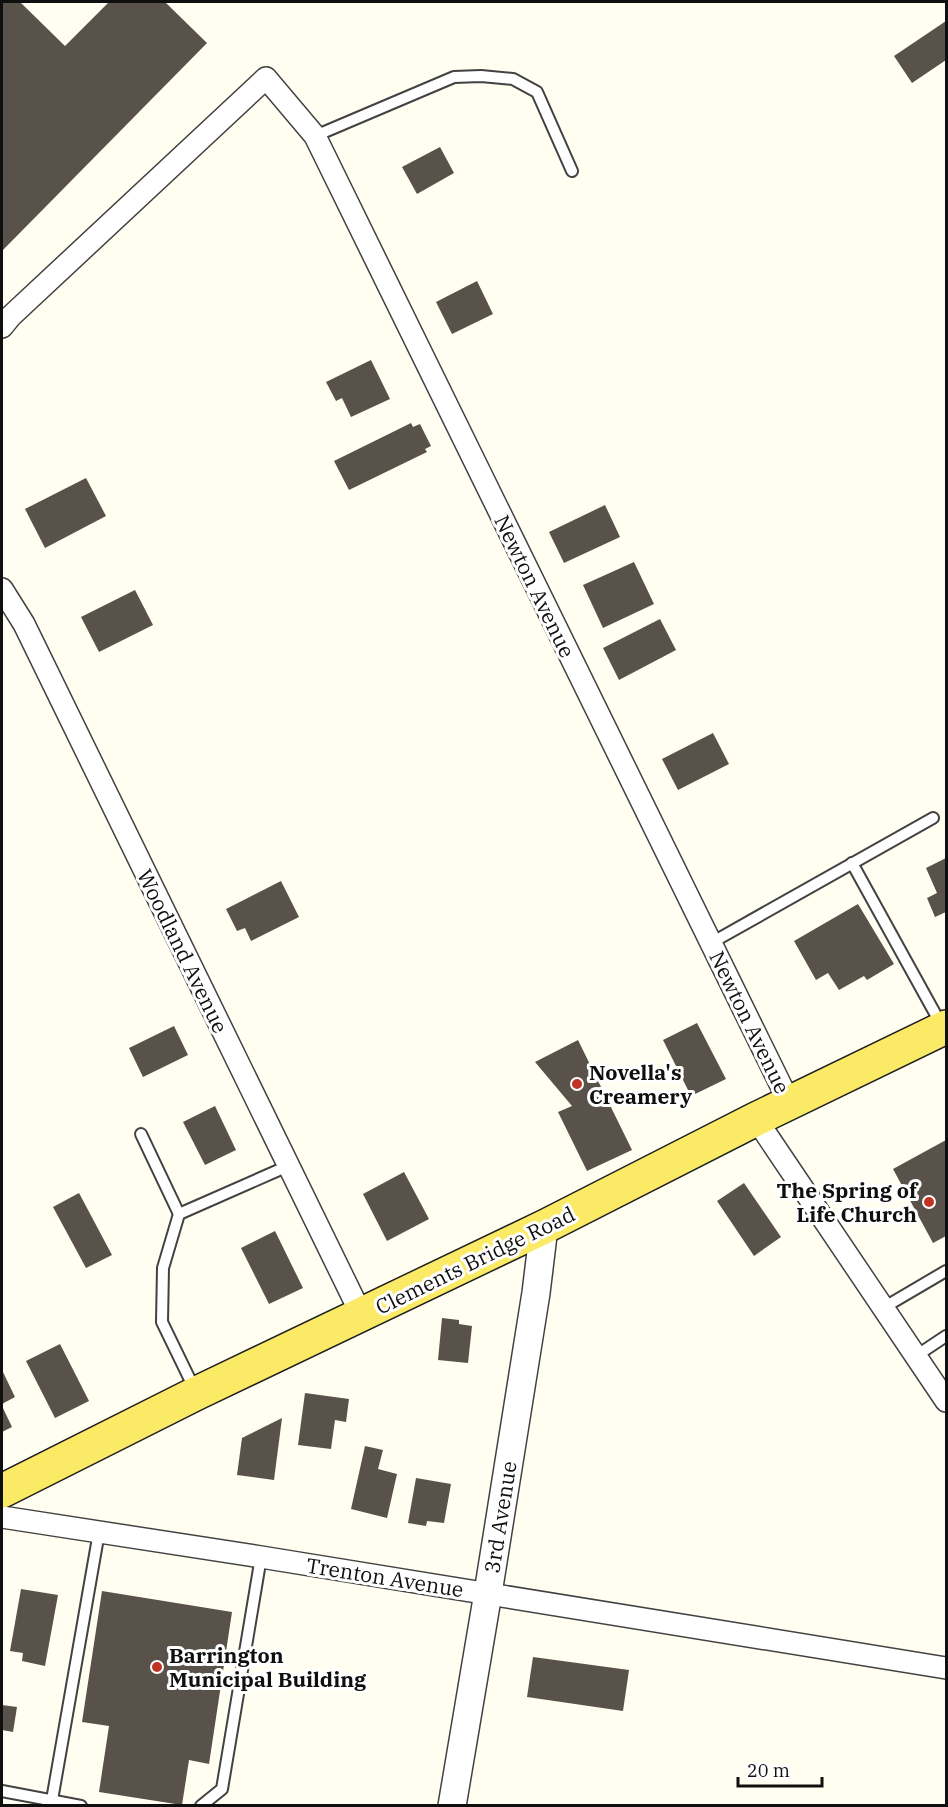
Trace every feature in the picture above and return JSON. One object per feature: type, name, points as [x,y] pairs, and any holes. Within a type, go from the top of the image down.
[{"type":"main road","name":"Clements Bridge Road","points":[[2,1491],[197,1393],[544,1227],[756,1119],[945,1027]]},
{"type":"street","name":"Newton Avenue","points":[[2,327],[11,316],[266,78],[315,136],[789,1104]]},
{"type":"street","name":"Woodland Avenue","points":[[2,589],[24,624],[361,1314]]},
{"type":"street","points":[[756,1119],[946,1401]]},
{"type":"street","name":"3rd Avenue","points":[[452,1806],[536,1293],[544,1227]]},
{"type":"street","name":"Trenton Avenue","points":[[2,1517],[946,1668]]},
{"type":"lane","points":[[315,136],[454,77],[481,76],[513,79],[537,92],[572,171]]},
{"type":"lane","points":[[711,943],[933,818]]},
{"type":"lane","points":[[852,863],[945,1027]]},
{"type":"lane","points":[[141,1134],[179,1214],[163,1268],[162,1322],[197,1393]]},
{"type":"lane","points":[[179,1214],[288,1166]]},
{"type":"lane","points":[[883,1308],[946,1271]]},
{"type":"lane","points":[[916,1356],[946,1336]]},
{"type":"lane","points":[[52,1800],[99,1532]]},
{"type":"lane","points":[[201,1806],[222,1789],[261,1557]]},
{"type":"lane","points":[[2,1791],[81,1806]]},
{"type":"building","points":[[2,2],[20,2],[65,46],[109,2],[165,2],[207,43],[2,251]]},
{"type":"building","points":[[946,21],[946,60],[912,83],[894,56]]},
{"type":"building","points":[[440,147],[454,173],[417,194],[402,167]]},
{"type":"building","points":[[477,281],[493,314],[452,334],[436,302]]},
{"type":"building","points":[[371,360],[390,399],[351,417],[342,398],[336,401],[326,382]]},
{"type":"building","points":[[411,423],[413,427],[420,424],[431,446],[425,449],[427,452],[349,490],[334,461]]},
{"type":"building","points":[[86,478],[106,516],[45,548],[25,509]]},
{"type":"building","points":[[605,505],[620,537],[564,563],[549,532]]},
{"type":"building","points":[[634,562],[654,604],[603,628],[583,585]]},
{"type":"building","points":[[135,590],[153,625],[99,652],[81,617]]},
{"type":"building","points":[[660,619],[676,650],[619,680],[603,648]]},
{"type":"building","points":[[713,733],[729,764],[678,790],[662,759]]},
{"type":"building","points":[[946,858],[946,912],[935,917],[927,898],[937,893],[926,868]]},
{"type":"building","points":[[281,881],[299,917],[251,941],[245,928],[237,931],[226,909]]},
{"type":"building","points":[[858,904],[894,964],[867,980],[864,976],[839,990],[828,973],[816,980],[794,941]]},
{"type":"building","points":[[697,1023],[726,1079],[691,1096],[663,1040]]},
{"type":"building","points":[[174,1026],[188,1055],[143,1077],[129,1048]]},
{"type":"building","name":"Novella's Creamery","points":[[578,1040],[632,1150],[587,1171],[558,1112],[572,1106],[535,1062]]},
{"type":"building","points":[[215,1106],[236,1150],[205,1165],[183,1122]]},
{"type":"building","name":"The Spring of Life Church","points":[[946,1140],[946,1236],[933,1243],[893,1169]]},
{"type":"building","points":[[404,1172],[429,1219],[387,1241],[363,1194]]},
{"type":"building","points":[[744,1183],[781,1237],[754,1256],[717,1201]]},
{"type":"building","points":[[79,1193],[112,1255],[86,1268],[53,1207]]},
{"type":"building","points":[[275,1231],[303,1288],[269,1304],[241,1248]]},
{"type":"building","points":[[442,1318],[459,1320],[459,1324],[472,1326],[468,1363],[438,1360]]},
{"type":"building","points":[[60,1344],[89,1401],[55,1418],[26,1361]]},
{"type":"building","points":[[2,1370],[15,1397],[2,1404]]},
{"type":"building","points":[[305,1393],[349,1399],[346,1422],[335,1420],[331,1449],[298,1445]]},
{"type":"building","points":[[2,1406],[12,1427],[2,1432]]},
{"type":"building","points":[[282,1418],[274,1480],[237,1475],[242,1438]]},
{"type":"building","points":[[365,1446],[383,1450],[378,1469],[397,1474],[387,1518],[351,1509]]},
{"type":"building","points":[[416,1478],[451,1484],[444,1523],[427,1521],[426,1526],[408,1523]]},
{"type":"building","points":[[21,1589],[58,1595],[45,1666],[22,1661],[23,1653],[10,1651]]},
{"type":"building","name":"Barrington Municipal Building","points":[[102,1591],[232,1612],[209,1764],[189,1760],[182,1805],[99,1792],[109,1726],[82,1722]]},
{"type":"building","points":[[533,1657],[629,1670],[623,1711],[527,1697]]},
{"type":"building","points":[[2,1705],[17,1707],[13,1732],[2,1730]]},
{"type":"place","name":"Novella's Creamery","points":[[577,1084]]},
{"type":"place","name":"The Spring of Life Church","points":[[929,1202]]},
{"type":"place","name":"Barrington Municipal Building","points":[[157,1667]]}]
